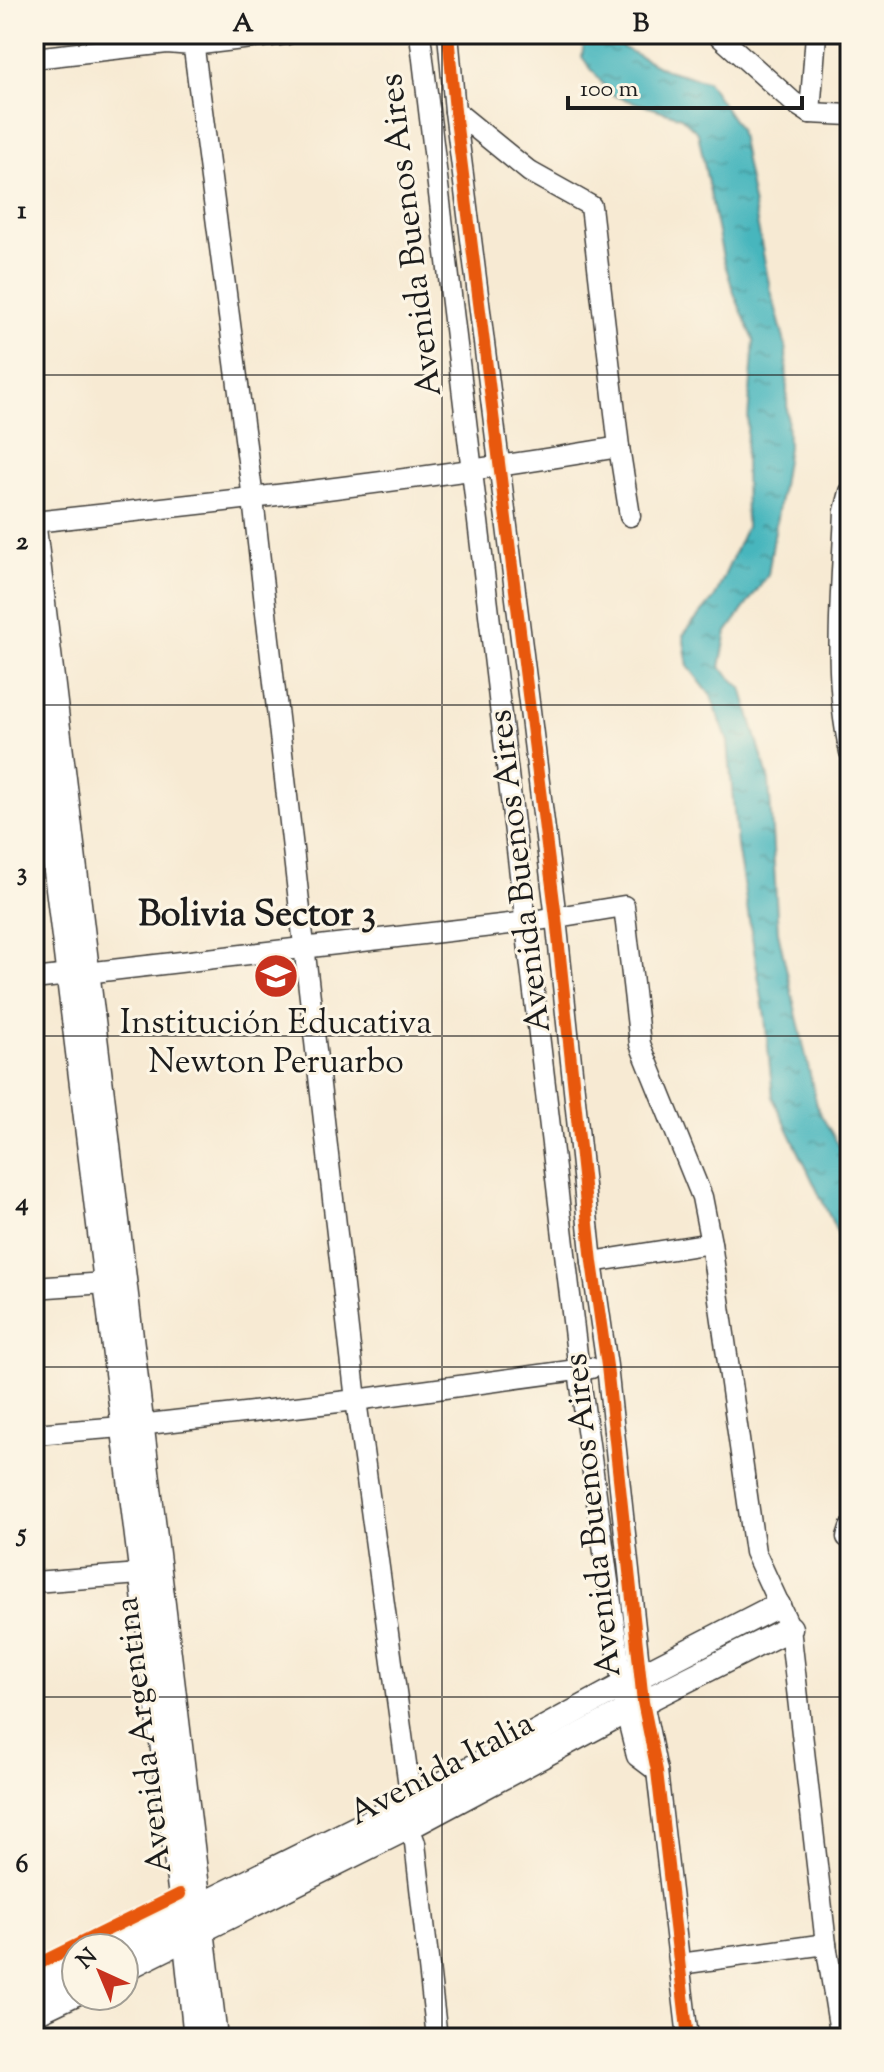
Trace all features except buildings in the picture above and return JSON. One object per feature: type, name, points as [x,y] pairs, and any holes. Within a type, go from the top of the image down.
[{"type":"main road","points":[[34,525],[105,1283],[132,1426]]},
{"type":"main road","points":[[34,691],[77,973],[132,1426]]},
{"type":"main road","name":"Avenida Argentina","points":[[132,1426],[140,1574],[192,1909]]},
{"type":"main road","name":"Avenida Argentina","points":[[132,1426],[192,1909],[196,2038]]},
{"type":"main road","name":"Avenida Italia","points":[[140,1935],[411,1801],[778,1605]]},
{"type":"main road","name":"Avenida Italia","points":[[140,1961],[409,1827],[790,1628]]},
{"type":"main road","name":"Avenida Argentina","points":[[194,1934],[215,2038]]},
{"type":"main road","points":[[37,1987],[60,1975]]},
{"type":"main road","points":[[34,2013],[60,2001]]},
{"type":"street","points":[[34,58],[192,40],[287,34]]},
{"type":"street","name":"Avenida Buenos Aires","points":[[420,34],[579,1371],[632,1681]]},
{"type":"street","name":"Avenida Buenos Aires","points":[[448,34],[556,918],[592,1262],[607,1366],[637,1756],[657,1771],[688,2038]]},
{"type":"street","points":[[717,34],[793,102],[810,113],[850,115]]},
{"type":"street","points":[[810,113],[816,34]]},
{"type":"street","points":[[192,40],[253,499],[356,1400],[411,1801]]},
{"type":"street","points":[[455,111],[530,172],[591,206],[630,516]]},
{"type":"street","points":[[34,525],[472,471],[619,447]]},
{"type":"street","points":[[850,492],[845,511],[840,652],[842,705],[850,752]]},
{"type":"street","points":[[34,979],[527,922],[624,906],[640,1044],[702,1197],[755,1552],[790,1628],[826,1944],[841,2038]]},
{"type":"street","points":[[592,1262],[711,1243]]},
{"type":"street","points":[[34,1288],[105,1283]]},
{"type":"street","points":[[34,1434],[356,1400],[607,1366]]},
{"type":"street","points":[[34,1582],[140,1574]]},
{"type":"street","points":[[409,1827],[415,1843],[437,2038]]},
{"type":"street","points":[[680,1964],[826,1944]]},
{"type":"street","points":[[34,1952],[37,1987]]},
{"type":"water","points":[[585,34],[619,34],[622,47],[666,70],[707,81],[739,129],[768,279],[786,347],[788,447],[768,575],[727,632],[720,667],[742,688],[769,781],[778,932],[818,1110],[850,1164],[850,1259],[773,1098],[765,1017],[737,846],[728,742],[711,696],[688,666],[683,635],[715,597],[746,527],[745,460],[754,340],[723,258],[698,133],[681,117],[611,95],[582,57]]},
{"type":"waterway","points":[[584,34],[587,48]]},
{"type":"cycle path","points":[[448,34],[556,918],[643,1702],[657,1771],[688,2038]]},
{"type":"cycle path","points":[[34,1966],[180,1894]]},
{"type":"place","name":"Institución Educativa Newton Peruarbo","points":[[276,976]]},
{"type":"district","name":"Bolivia Sector 3","points":[[257,916]]}]
